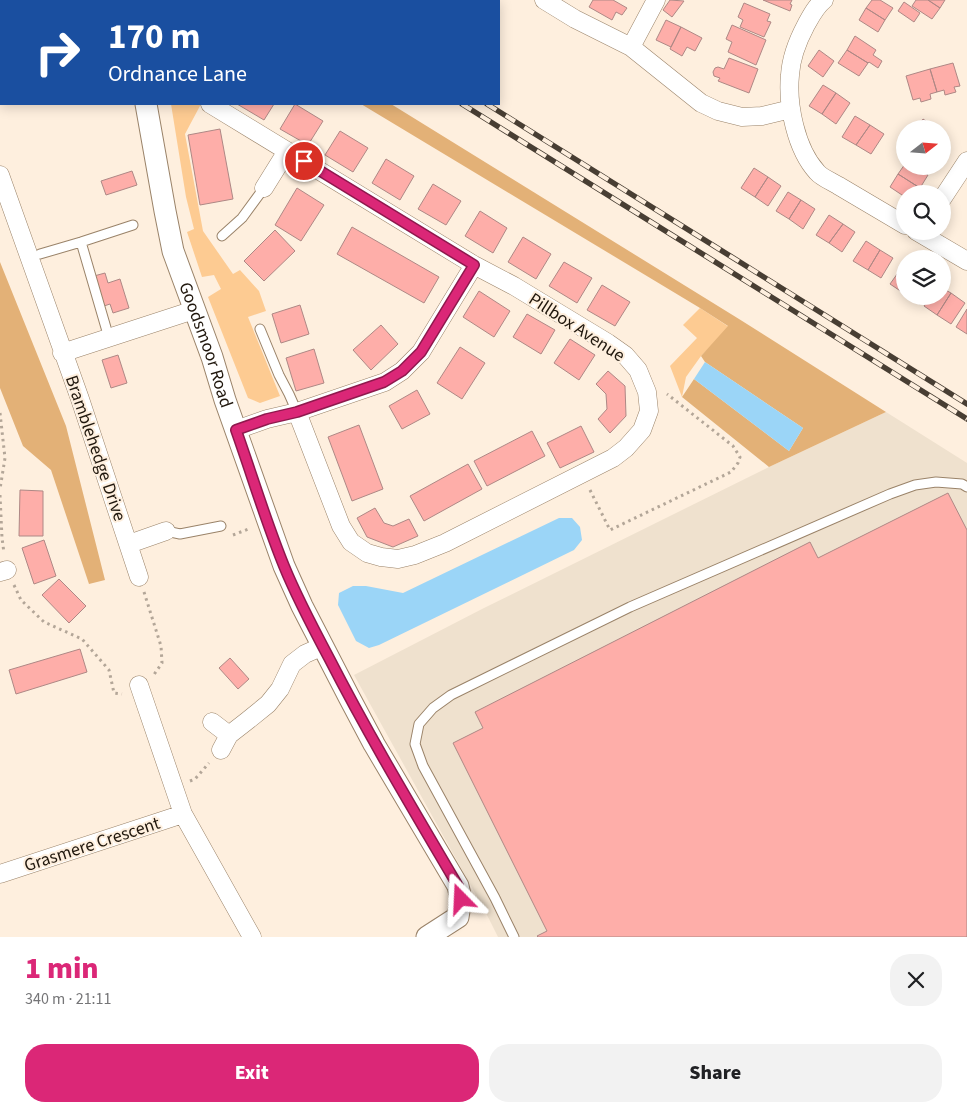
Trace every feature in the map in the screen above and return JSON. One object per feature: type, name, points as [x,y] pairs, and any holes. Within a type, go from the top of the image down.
[{"type":"street","points":[[544,0],[575,19],[631,47],[701,103],[718,111],[742,117],[762,116],[791,109]]},
{"type":"street","points":[[631,47],[656,0]]},
{"type":"street","points":[[824,0],[810,17],[799,38],[790,72],[789,86],[795,130],[802,148],[818,173],[896,219]]},
{"type":"street","name":"Goodsmoor Road","points":[[146,105],[174,251],[212,357],[224,400],[284,566],[302,606],[374,744],[458,886],[461,899],[458,917],[427,937]]},
{"type":"street","name":"Pillbox Avenue","points":[[212,105],[474,265],[514,286],[600,338],[625,355],[638,370],[647,392],[649,411],[642,430],[626,448],[613,458],[445,542],[415,555],[398,559],[366,553],[351,542],[341,526],[297,412]]},
{"type":"street","points":[[264,188],[287,151]]},
{"type":"street","points":[[951,185],[966,162]]},
{"type":"street","name":"Bramblehedge Drive","points":[[0,175],[80,399],[140,578]]},
{"type":"street","points":[[933,240],[967,261]]},
{"type":"street","points":[[236,430],[267,419],[297,412],[384,382],[402,371],[421,352],[474,265]]},
{"type":"street","name":"Bramblehedge Drive","points":[[62,353],[194,310]]},
{"type":"street","name":"Bramblehedge Drive","points":[[128,544],[166,531]]},
{"type":"street","points":[[212,722],[225,742],[268,704],[280,690],[292,664],[304,654],[323,646]]},
{"type":"street","points":[[140,690],[183,814],[252,937]]},
{"type":"street","name":"Grasmere Crescent","points":[[0,874],[183,814]]},
{"type":"lane","points":[[222,236],[242,218],[264,188]]},
{"type":"lane","points":[[40,254],[133,225]]},
{"type":"lane","points":[[82,242],[109,338]]},
{"type":"lane","points":[[260,330],[297,412]]},
{"type":"lane","points":[[514,937],[495,898],[423,766],[415,744],[419,724],[433,708],[451,695],[630,607],[890,494],[915,485],[936,482],[962,484],[967,487]]},
{"type":"lane","name":"Bramblehedge Drive","points":[[166,531],[180,534],[221,526]]},
{"type":"path","points":[[582,474],[610,530],[731,472],[740,457],[733,446],[663,391],[647,392]]},
{"type":"path","points":[[0,413],[5,458],[0,489]]},
{"type":"path","points":[[0,495],[4,571],[21,600],[44,622],[82,639],[109,670],[114,693],[140,690]]},
{"type":"path","points":[[140,578],[161,646],[162,663]]},
{"type":"path","points":[[173,786],[195,779],[225,742]]},
{"type":"shaded area","points":[[171,105],[200,105],[185,134],[203,231],[233,274],[240,270],[259,291],[266,311],[248,317],[280,396],[260,403],[248,398],[208,297],[221,289],[214,275],[202,277],[187,232],[194,229],[186,197]]},
{"type":"shaded area","points":[[363,105],[393,105],[886,412],[769,467],[682,397],[694,379],[789,451],[803,428],[705,362],[701,356],[728,326]]},
{"type":"shaded area","points":[[0,262],[66,426],[105,580],[89,584],[51,470],[23,446],[0,388]]},
{"type":"shaded area","points":[[700,308],[729,327],[701,356],[686,377],[682,397],[670,366],[697,338],[683,325]]},
{"type":"shaded area","points":[[886,412],[967,463],[967,937],[498,937],[354,675],[484,608],[769,467]]},
{"type":"water","points":[[705,362],[803,428],[789,451],[694,379]]},
{"type":"water","points":[[559,518],[572,518],[580,527],[582,540],[574,550],[379,645],[369,648],[356,641],[338,605],[339,593],[353,586],[366,586],[403,593]]},
{"type":"building","points":[[593,0],[613,0],[627,8],[622,15],[616,12],[612,20],[589,7]]},
{"type":"building","points":[[670,0],[684,1],[672,17],[663,10]]},
{"type":"building","points":[[763,0],[792,0],[790,4],[792,5],[790,11]]},
{"type":"building","points":[[872,0],[880,0],[893,8],[885,20],[866,8]]},
{"type":"building","points":[[916,0],[928,0],[940,8],[932,19],[912,6]]},
{"type":"building","points":[[928,0],[945,0],[940,8]]},
{"type":"building","points":[[904,2],[920,13],[914,22],[898,11]]},
{"type":"building","points":[[744,3],[770,14],[767,21],[771,22],[764,37],[740,27],[743,20],[738,17]]},
{"type":"building","points":[[866,8],[885,20],[878,32],[859,20]]},
{"type":"building","points":[[666,20],[681,27],[671,47],[656,40]]},
{"type":"building","points":[[732,25],[766,40],[756,65],[728,52],[732,42],[726,39]]},
{"type":"building","points":[[681,27],[702,38],[695,51],[687,47],[682,56],[670,49]]},
{"type":"building","points":[[855,36],[876,50],[873,55],[882,61],[878,68],[847,50]]},
{"type":"building","points":[[819,50],[834,61],[823,77],[808,66]]},
{"type":"building","points":[[847,50],[868,63],[859,76],[838,63]]},
{"type":"building","points":[[729,58],[758,69],[749,93],[718,81],[720,78],[714,76],[715,68],[724,69]]},
{"type":"building","points":[[953,63],[960,86],[954,87],[956,92],[945,95],[944,90],[937,92],[930,69]]},
{"type":"building","points":[[930,69],[937,92],[930,94],[931,99],[921,102],[920,98],[913,100],[906,76]]},
{"type":"building","points":[[823,85],[836,93],[822,114],[809,106]]},
{"type":"building","points":[[836,93],[850,103],[836,124],[822,114]]},
{"type":"building","points":[[239,105],[273,105],[264,120]]},
{"type":"building","points":[[294,105],[323,121],[308,145],[280,129]]},
{"type":"building","points":[[855,116],[870,125],[856,145],[842,137]]},
{"type":"building","points":[[870,125],[884,134],[871,154],[856,145]]},
{"type":"building","points":[[220,129],[233,199],[200,205],[188,135]]},
{"type":"building","points":[[340,131],[368,148],[353,172],[325,155]]},
{"type":"building","points":[[386,159],[414,176],[400,200],[372,183]]},
{"type":"building","points":[[754,168],[768,177],[755,197],[741,188]]},
{"type":"building","points":[[132,171],[137,185],[106,195],[101,181]]},
{"type":"building","points":[[897,175],[915,185],[896,185],[896,191],[890,187]]},
{"type":"building","points":[[900,175],[928,175],[922,185],[915,185]]},
{"type":"building","points":[[768,177],[781,186],[768,206],[755,197]]},
{"type":"building","points":[[433,184],[461,201],[446,225],[418,209]]},
{"type":"building","points":[[297,188],[324,205],[301,241],[275,225]]},
{"type":"building","points":[[788,192],[801,200],[789,219],[776,211]]},
{"type":"building","points":[[801,200],[815,209],[803,229],[789,219]]},
{"type":"building","points":[[480,211],[507,228],[493,253],[465,236]]},
{"type":"building","points":[[829,215],[843,224],[829,243],[816,235]]},
{"type":"building","points":[[843,224],[855,232],[842,252],[829,243]]},
{"type":"building","points":[[352,227],[439,277],[424,303],[337,254]]},
{"type":"building","points":[[275,230],[295,251],[264,281],[244,261]]},
{"type":"building","points":[[523,237],[551,254],[536,279],[508,262]]},
{"type":"building","points":[[866,241],[880,250],[868,270],[853,261]]},
{"type":"building","points":[[880,250],[893,258],[881,278],[868,270]]},
{"type":"building","points":[[564,262],[592,278],[577,303],[549,286]]},
{"type":"building","points":[[105,273],[108,283],[120,279],[129,308],[113,313],[110,304],[104,306],[94,276]]},
{"type":"building","points":[[896,276],[896,288],[890,284]]},
{"type":"building","points":[[602,285],[630,302],[615,326],[587,310]]},
{"type":"building","points":[[479,291],[510,311],[494,337],[463,317]]},
{"type":"building","points":[[951,293],[965,303],[951,324],[937,315],[943,305],[951,305]]},
{"type":"building","points":[[300,305],[309,334],[281,343],[272,314]]},
{"type":"building","points":[[925,305],[943,305],[937,315]]},
{"type":"building","points":[[967,309],[967,334],[956,327]]},
{"type":"building","points":[[527,314],[555,330],[541,354],[513,337]]},
{"type":"building","points":[[381,325],[398,344],[371,370],[353,350]]},
{"type":"building","points":[[570,339],[595,355],[579,380],[554,363]]},
{"type":"building","points":[[460,347],[485,363],[462,399],[437,383]]},
{"type":"building","points":[[314,349],[324,383],[296,391],[286,358]]},
{"type":"building","points":[[118,355],[127,383],[111,388],[102,360]]},
{"type":"building","points":[[608,371],[625,386],[626,416],[610,433],[598,419],[607,409],[606,394],[596,384]]},
{"type":"building","points":[[417,390],[430,414],[402,429],[389,406]]},
{"type":"building","points":[[359,425],[383,489],[352,501],[328,437]]},
{"type":"building","points":[[581,426],[594,452],[560,468],[547,443]]},
{"type":"building","points":[[532,431],[545,456],[487,486],[474,461]]},
{"type":"building","points":[[468,464],[482,489],[424,521],[410,496]]},
{"type":"building","points":[[20,490],[43,491],[43,536],[19,536]]},
{"type":"building","points":[[948,493],[967,530],[967,937],[538,937],[547,931],[453,743],[483,728],[475,712],[810,542],[818,558]]},
{"type":"building","points":[[375,508],[384,523],[393,526],[409,519],[418,536],[393,547],[367,537],[357,518]]},
{"type":"building","points":[[44,540],[56,576],[34,584],[22,548]]},
{"type":"building","points":[[59,579],[86,606],[69,623],[42,595]]},
{"type":"building","points":[[80,649],[87,672],[16,694],[9,670]]},
{"type":"building","points":[[230,658],[249,679],[238,689],[219,668]]},
{"type":"railway","points":[[464,105],[967,419]]},
{"type":"railway","points":[[489,105],[967,404]]},
{"type":"route","points":[[304,161],[474,265],[421,352],[402,371],[384,382],[297,412],[267,419],[236,430],[267,521],[302,606],[374,744],[458,886],[461,899]]}]
